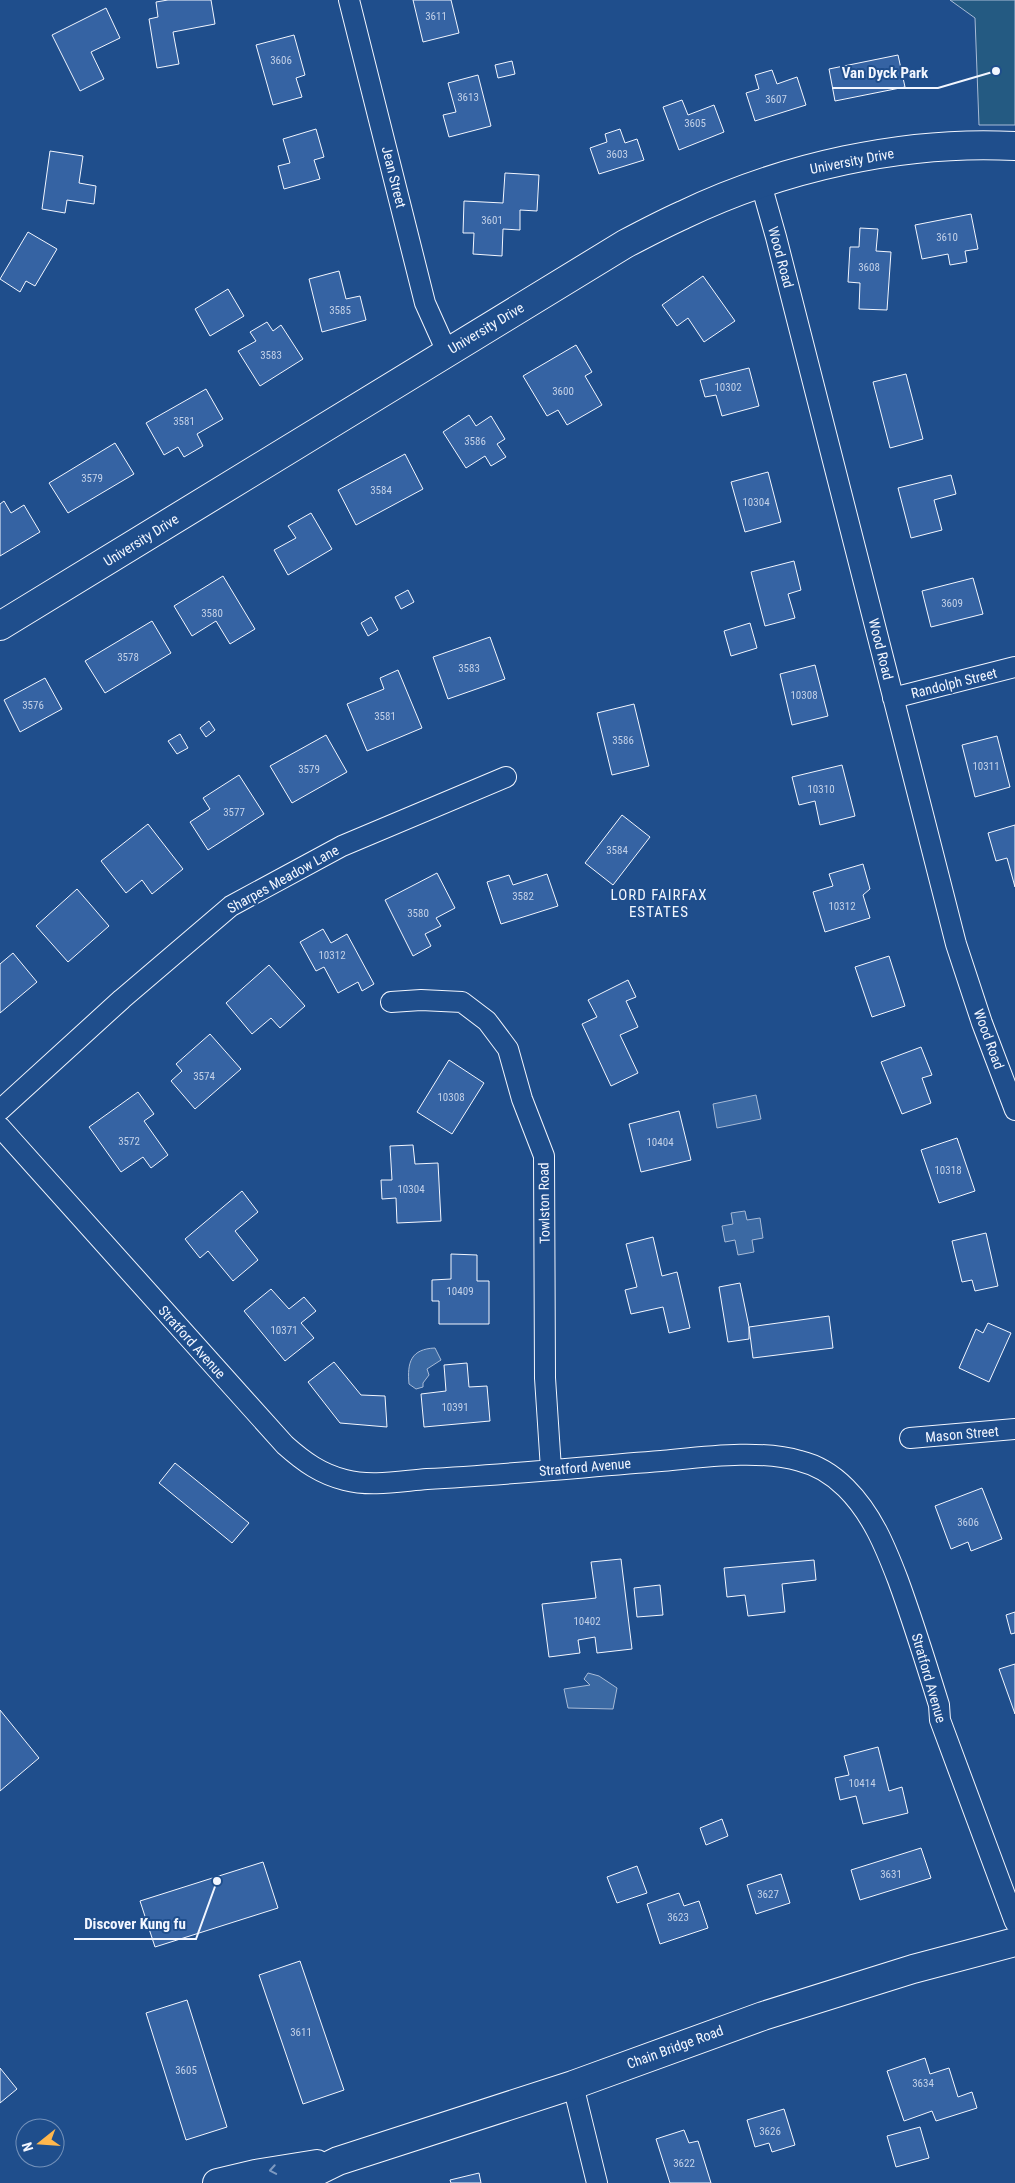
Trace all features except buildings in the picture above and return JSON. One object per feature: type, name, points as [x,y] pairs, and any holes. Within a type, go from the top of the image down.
[{"type":"street","name":"Jean Street","points":[[349,0],[425,303],[447,352]]},
{"type":"street","name":"University Drive","points":[[0,626],[625,244],[684,214],[761,184],[812,168],[877,154],[943,147],[1015,146]]},
{"type":"street","name":"Wood Road","points":[[761,184],[774,228],[956,944],[982,1024],[1015,1110]]},
{"type":"street","name":"Randolph Street","points":[[893,698],[1015,667]]},
{"type":"street","name":"Sharpes Meadow Lane","points":[[0,1110],[122,999],[231,906],[342,846],[506,777]]},
{"type":"street","name":"Towlston Road","points":[[391,1002],[421,1000],[462,1002],[488,1021],[508,1049],[522,1099],[544,1156],[545,1378],[551,1469]]},
{"type":"street","name":"Stratford Avenue","points":[[0,1127],[286,1446],[304,1462],[331,1476],[348,1481],[371,1483],[720,1456],[773,1456],[800,1460],[813,1465],[833,1477],[846,1488],[868,1514],[885,1547],[908,1607],[939,1705],[940,1720],[1015,1922]]},
{"type":"street","name":"Mason Street","points":[[910,1438],[1015,1429]]},
{"type":"street","name":"Chain Bridge Road","points":[[293,2183],[338,2161],[573,2085],[763,2016],[913,1969],[1015,1942]]},
{"type":"street","points":[[573,2085],[597,2183]]},
{"type":"street","name":"Chain Bridge Road","points":[[217,2183],[277,2170],[338,2161]]},
{"type":"shaded area","points":[[950,0],[1015,0],[1015,125],[979,125],[975,18]]},
{"type":"shaded area","points":[[756,1095],[761,1119],[717,1128],[713,1104]]},
{"type":"shaded area","points":[[745,1211],[747,1220],[760,1218],[763,1238],[752,1240],[754,1252],[738,1255],[735,1240],[725,1242],[722,1226],[733,1224],[731,1213]]},
{"type":"shaded area","points":[[435,1348],[441,1360],[427,1369],[429,1375],[423,1383],[423,1387],[416,1389],[409,1384],[409,1369],[412,1358],[421,1351]]},
{"type":"shaded area","points":[[588,1673],[599,1676],[617,1688],[613,1709],[568,1708],[564,1689],[590,1685],[584,1679]]},
{"type":"place","name":"Van Dyck Park","points":[[996,71]]},
{"type":"place","name":"Discover Kung fu","points":[[217,1881]]},
{"type":"district","name":"LORD FAIRFAX ESTATES","points":[[659,904]]}]
